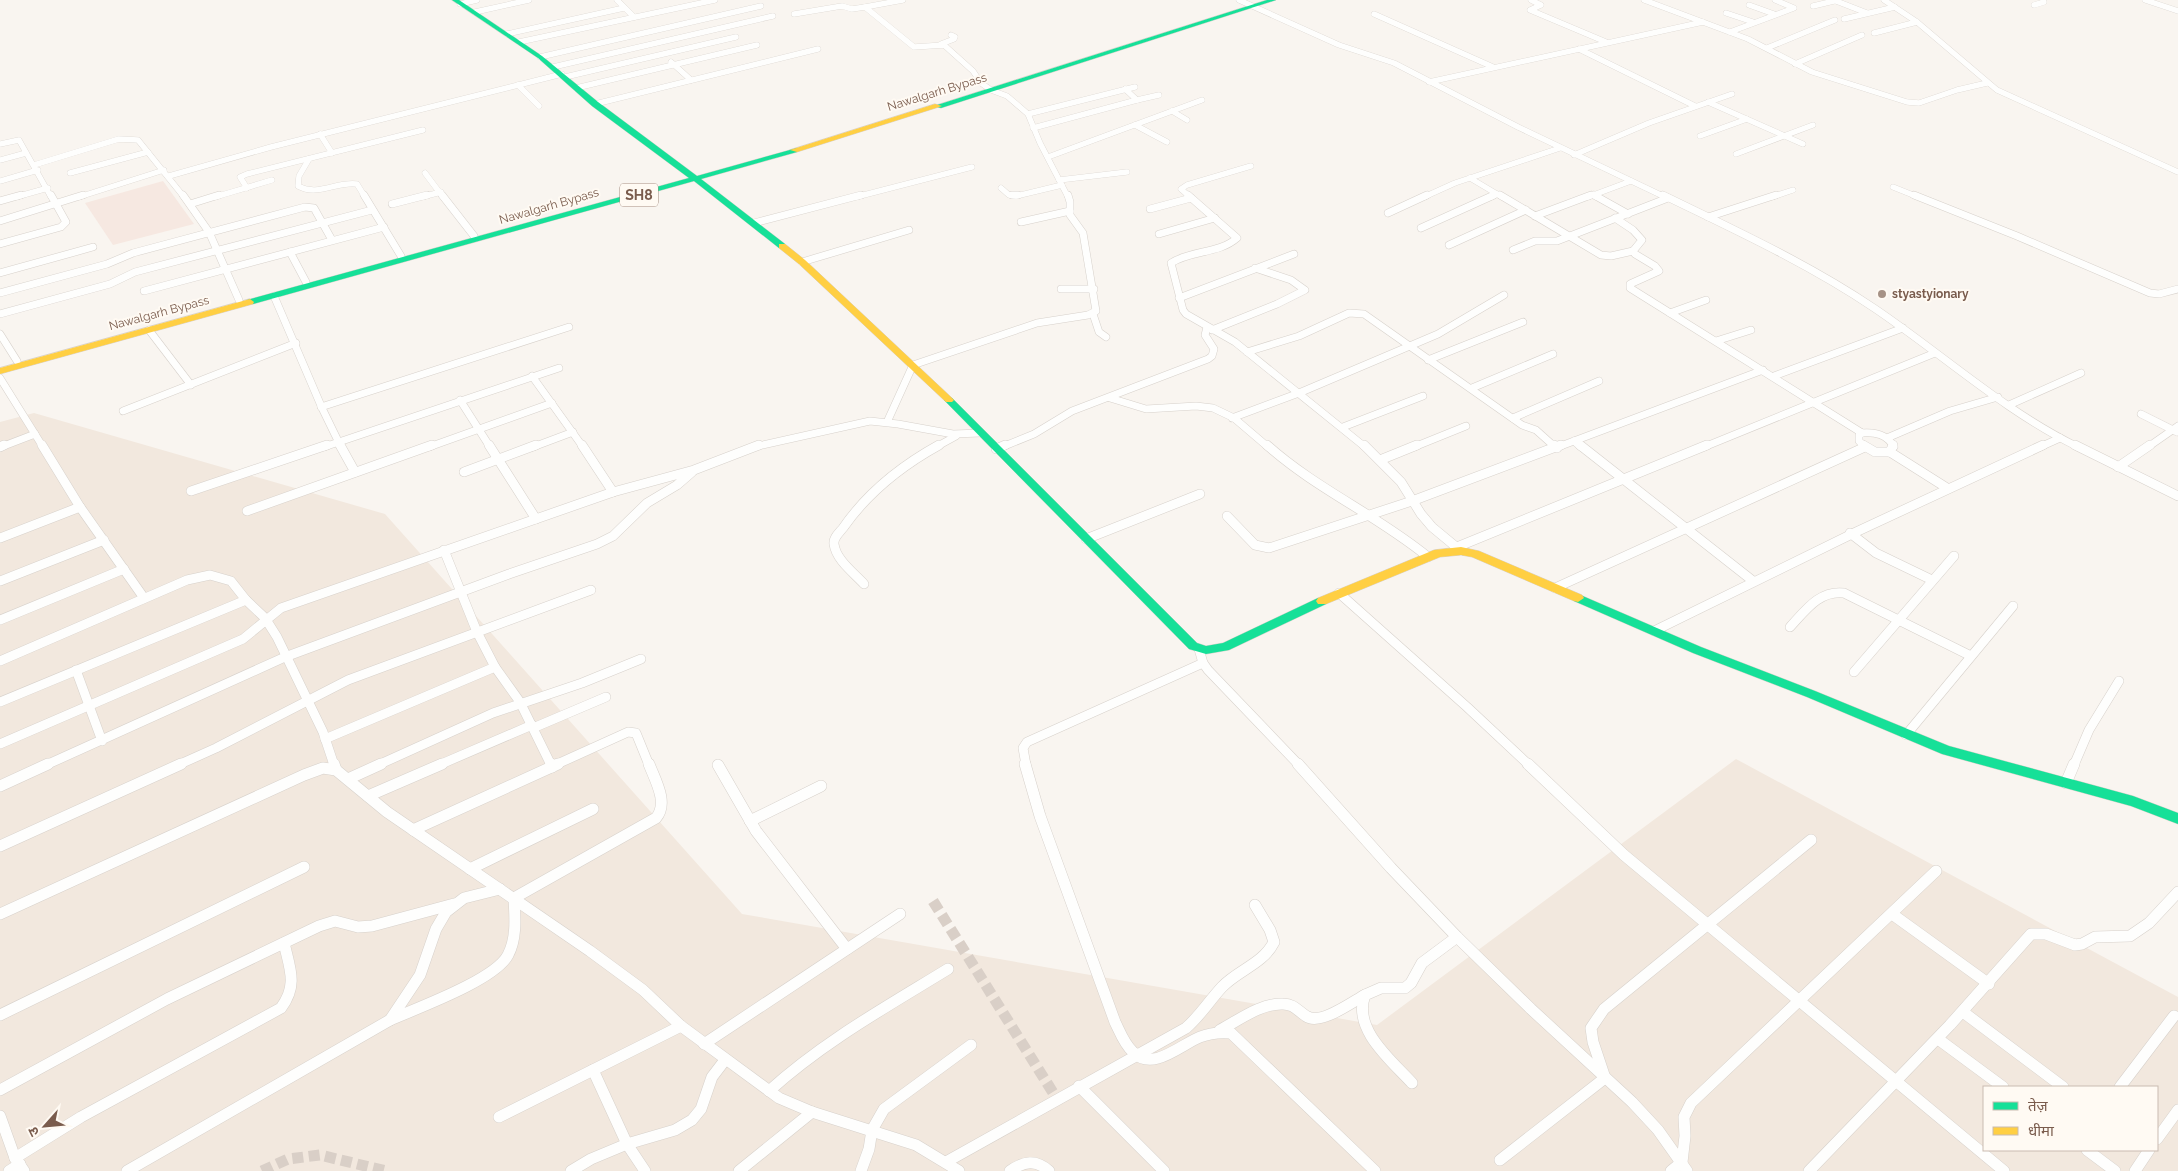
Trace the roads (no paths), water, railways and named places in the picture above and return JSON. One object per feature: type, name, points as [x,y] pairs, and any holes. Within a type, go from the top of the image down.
[{"type":"street","points":[[458,2],[477,0]]},
{"type":"street","points":[[475,12],[529,0]]},
{"type":"street","points":[[617,0],[634,17]]},
{"type":"street","points":[[519,42],[715,0]]},
{"type":"street","points":[[794,14],[838,6],[852,9],[865,8],[903,0]]},
{"type":"street","name":"Nawalgarh Bypass","points":[[0,371],[274,296],[694,177],[988,89],[1250,3],[1273,0]]},
{"type":"street","points":[[1531,0],[1541,5],[1530,10],[1607,42]]},
{"type":"street","points":[[1644,0],[1730,32],[1767,48],[1795,64],[1820,75],[1914,103],[1987,83]]},
{"type":"street","points":[[1730,32],[1794,8],[1776,0]]},
{"type":"street","points":[[1821,0],[1828,3]]},
{"type":"street","points":[[1813,6],[1837,0],[1868,14]]},
{"type":"street","points":[[1886,1],[1896,0]]},
{"type":"street","points":[[2034,5],[2044,2],[2044,0]]},
{"type":"street","points":[[2144,0],[2178,11]]},
{"type":"street","points":[[1886,1],[1917,22],[1987,83],[2012,99],[2178,172]]},
{"type":"street","points":[[458,2],[540,57],[595,104],[694,177],[802,262],[912,365],[1189,643],[1198,649],[1212,650],[1224,647],[1339,593],[1428,557],[1449,550],[1459,549],[1811,400],[1935,352]]},
{"type":"street","points":[[1250,3],[1339,45],[1394,63],[1574,155],[1708,217],[1812,270],[1844,288],[1998,397],[2060,438],[2178,496]]},
{"type":"street","points":[[1749,5],[1774,14]]},
{"type":"street","points":[[540,57],[761,6]]},
{"type":"street","points":[[1844,19],[1895,7]]},
{"type":"street","points":[[507,34],[624,8]]},
{"type":"street","points":[[865,8],[914,47],[920,48],[941,44],[954,39],[955,37],[951,35]]},
{"type":"street","points":[[1726,12],[1753,22]]},
{"type":"street","points":[[1374,14],[1493,67]]},
{"type":"street","points":[[169,176],[320,134],[518,85],[773,16]]},
{"type":"street","points":[[1767,48],[1835,20]]},
{"type":"street","points":[[1429,82],[1703,22]]},
{"type":"street","points":[[1874,33],[1917,22]]},
{"type":"street","points":[[1795,64],[1862,35]]},
{"type":"street","points":[[560,73],[663,54],[736,37]]},
{"type":"street","points":[[888,420],[912,365],[1037,323],[1093,314],[1097,308],[1082,233],[1072,221],[1070,202],[1033,128],[1028,114],[1007,96],[988,89],[971,70],[941,44]]},
{"type":"street","points":[[576,88],[757,45]]},
{"type":"street","points":[[595,104],[818,49]]},
{"type":"street","points":[[1579,49],[1695,106]]},
{"type":"street","points":[[663,54],[691,80]]},
{"type":"street","points":[[518,85],[539,106]]},
{"type":"street","points":[[1028,114],[1135,87]]},
{"type":"street","points":[[1125,89],[1137,100]]},
{"type":"street","points":[[1574,155],[1695,106],[1732,94]]},
{"type":"street","points":[[1033,128],[1159,95]]},
{"type":"street","points":[[1048,158],[1202,100]]},
{"type":"street","points":[[1708,102],[1803,144]]},
{"type":"street","points":[[1068,104],[1082,115]]},
{"type":"street","points":[[1172,112],[1187,120]]},
{"type":"street","points":[[1700,136],[1747,119]]},
{"type":"street","points":[[1134,125],[1167,142]]},
{"type":"street","points":[[1736,154],[1813,125]]},
{"type":"street","points":[[247,188],[240,180],[242,176],[422,130]]},
{"type":"street","points":[[320,134],[332,153]]},
{"type":"street","points":[[0,181],[128,138],[138,140],[169,176],[208,232],[238,300]]},
{"type":"street","points":[[0,142],[19,140],[66,222],[65,225],[0,244]]},
{"type":"street","points":[[1388,213],[1470,178],[1560,148]]},
{"type":"street","points":[[70,173],[148,152]]},
{"type":"street","points":[[0,160],[26,153]]},
{"type":"street","points":[[309,159],[298,182],[298,186],[302,190],[313,191],[354,183],[360,188],[402,256]]},
{"type":"street","points":[[1251,166],[1183,187],[1182,191],[1236,238],[1230,243],[1184,256],[1171,263],[1179,298],[1186,314],[1247,352],[1343,427],[1380,460],[1401,482],[1412,501],[1432,527],[1459,549],[1475,554],[1654,631],[1812,694],[1906,735],[1946,750],[2133,801],[2178,819]]},
{"type":"street","points":[[754,223],[972,167]]},
{"type":"street","points":[[0,221],[57,205],[88,192],[164,170]]},
{"type":"street","points":[[426,172],[474,236]]},
{"type":"street","points":[[1001,188],[1009,195],[1016,196],[1061,183],[1127,172]]},
{"type":"street","name":"Nawalgarh Bypass","points":[[0,366],[694,177]]},
{"type":"street","points":[[1470,178],[1595,252],[1606,256],[1633,251],[1642,240],[1633,230],[1615,218]]},
{"type":"street","points":[[190,204],[272,180]]},
{"type":"street","points":[[1535,216],[1631,181]]},
{"type":"street","points":[[1893,187],[2017,236],[2150,293],[2159,294],[2178,289]]},
{"type":"street","points":[[0,201],[48,188]]},
{"type":"street","points":[[1708,217],[1793,190]]},
{"type":"street","points":[[392,204],[441,192]]},
{"type":"street","points":[[1421,228],[1497,194]]},
{"type":"street","points":[[1593,195],[1628,214]]},
{"type":"street","points":[[1150,209],[1191,198]]},
{"type":"street","points":[[1513,250],[1535,241],[1552,242],[1570,236],[1668,198]]},
{"type":"street","points":[[0,293],[107,264],[133,253],[208,232],[311,207],[314,208],[332,240]]},
{"type":"street","points":[[0,314],[120,281],[134,272],[372,210]]},
{"type":"street","points":[[1449,244],[1526,210]]},
{"type":"street","points":[[1020,222],[1070,211]]},
{"type":"street","points":[[1159,234],[1215,218]]},
{"type":"street","points":[[144,291],[384,227]]},
{"type":"street","points":[[802,262],[909,230]]},
{"type":"street","points":[[0,273],[94,247]]},
{"type":"street","points":[[1633,251],[1655,266],[1659,271],[1630,284],[1630,288],[1774,376],[1862,433],[1872,432],[1887,438],[1894,447],[1890,452]]},
{"type":"street","points":[[290,252],[306,282]]},
{"type":"street","points":[[1179,298],[1294,254]]},
{"type":"street","points":[[996,449],[1034,434],[1072,411],[1110,398],[1212,356],[1214,350],[1206,335],[1210,328],[1277,304],[1305,290],[1296,281],[1256,268]]},
{"type":"street","points":[[1061,289],[1094,290]]},
{"type":"street","points":[[1232,418],[1299,393],[1438,334],[1504,295]]},
{"type":"street","points":[[274,296],[296,343],[336,441],[355,472]]},
{"type":"street","points":[[1670,312],[1706,300]]},
{"type":"street","points":[[1247,352],[1282,342],[1339,316],[1356,312],[1364,314],[1428,360],[1472,388],[1522,425],[1540,433],[1556,448]]},
{"type":"street","points":[[1093,314],[1099,332],[1106,337]]},
{"type":"street","points":[[1428,360],[1523,322]]},
{"type":"street","points":[[321,407],[569,327]]},
{"type":"street","points":[[1774,376],[1903,328]]},
{"type":"street","points":[[149,330],[191,385]]},
{"type":"street","points":[[1716,341],[1750,330]]},
{"type":"street","points":[[0,334],[17,361]]},
{"type":"street","points":[[123,411],[296,343]]},
{"type":"street","points":[[1472,388],[1553,354]]},
{"type":"street","points":[[191,491],[559,368]]},
{"type":"street","points":[[1227,516],[1255,546],[1269,548],[1412,501],[1763,370]]},
{"type":"street","points":[[2009,404],[2081,373]]},
{"type":"street","points":[[532,376],[573,432],[613,492]]},
{"type":"street","points":[[0,378],[80,507],[144,598]]},
{"type":"street","points":[[1513,418],[1598,381]]},
{"type":"street","points":[[1343,427],[1423,396]]},
{"type":"street","points":[[1887,438],[1950,411],[1998,397]]},
{"type":"street","points":[[1110,398],[1146,410],[1205,405],[1216,408],[1232,418],[1290,465],[1396,531],[1428,557]]},
{"type":"street","points":[[460,400],[500,459],[536,519]]},
{"type":"street","points":[[247,511],[552,403]]},
{"type":"street","points":[[2141,414],[2176,430]]},
{"type":"street","points":[[0,744],[243,639],[262,626],[265,618],[281,608],[613,492],[694,470],[756,446],[870,421],[888,420],[940,434],[956,436],[981,433]]},
{"type":"street","points":[[1380,460],[1466,426]]},
{"type":"street","points":[[2118,467],[2176,430]]},
{"type":"street","points":[[464,472],[573,432]]},
{"type":"street","points":[[1862,433],[1858,441],[1864,447],[1875,452],[1890,452],[1947,488]]},
{"type":"street","points":[[0,447],[35,434]]},
{"type":"street","points":[[864,584],[836,553],[833,545],[834,540],[865,497],[888,476],[910,460],[956,436]]},
{"type":"street","points":[[1654,631],[1850,534],[1947,488],[2060,438]]},
{"type":"street","points":[[1574,441],[1684,529],[1753,581]]},
{"type":"street","points":[[1555,588],[1864,447]]},
{"type":"street","points":[[0,786],[338,636],[597,544],[613,536],[647,503],[677,485],[694,470]]},
{"type":"street","points":[[1086,539],[1200,494]]},
{"type":"street","points":[[0,538],[80,507]]},
{"type":"street","points":[[1850,534],[1876,553],[1932,580]]},
{"type":"street","points":[[0,581],[104,540]]},
{"type":"street","points":[[444,550],[477,632],[495,667],[520,702],[552,767]]},
{"type":"street","points":[[1854,672],[1954,556]]},
{"type":"street","points":[[0,620],[124,569]]},
{"type":"street","points":[[0,660],[187,580],[210,575],[222,577],[230,581],[265,618],[277,637],[285,658],[325,738],[336,770]]},
{"type":"street","points":[[0,846],[216,748],[348,680],[591,590]]},
{"type":"street","points":[[1790,627],[1821,597],[1831,591],[1844,593],[1971,656]]},
{"type":"street","points":[[1339,593],[1460,701],[1624,855],[2004,1171]]},
{"type":"street","points":[[0,702],[246,600]]},
{"type":"street","points":[[1906,735],[2013,606]]},
{"type":"street","points":[[1198,649],[1203,663],[1457,937],[1604,1078],[1632,1102],[1658,1130],[1685,1166]]},
{"type":"street","points":[[348,779],[446,733],[520,702],[574,686],[641,659]]},
{"type":"street","points":[[1203,663],[1036,737],[1023,748],[1023,756],[1040,816],[1085,943],[1124,1041],[1134,1056],[1144,1061],[1154,1060],[1276,1003],[1292,1005],[1309,1018],[1314,1020],[1321,1019],[1381,988],[1405,988],[1411,983],[1422,963],[1457,937]]},
{"type":"street","points":[[325,738],[495,667]]},
{"type":"street","points":[[76,670],[102,741]]},
{"type":"street","points":[[2066,783],[2088,730],[2119,681]]},
{"type":"street","points":[[368,796],[606,697]]},
{"type":"street","points":[[413,830],[619,735],[628,732],[636,733],[640,739],[659,791],[663,809],[659,817],[514,898]]},
{"type":"street","points":[[718,765],[756,831],[847,949]]},
{"type":"street","points":[[0,914],[304,774],[323,768],[336,770],[413,830],[514,898],[643,990],[681,1026],[779,1098],[812,1112],[916,1145],[959,1171]]},
{"type":"street","points":[[750,821],[820,786]]},
{"type":"street","points":[[470,869],[593,809]]},
{"type":"street","points":[[1604,1078],[1593,1042],[1591,1028],[1604,1009],[1811,840]]},
{"type":"street","points":[[0,1015],[304,867]]},
{"type":"street","points":[[1685,1166],[1684,1117],[1690,1103],[1936,871]]},
{"type":"street","points":[[0,1090],[158,1004],[320,926],[335,921],[358,928],[372,926],[454,904],[472,895],[500,889]]},
{"type":"street","points":[[1809,1171],[1990,984],[2031,934],[2037,932],[2073,945],[2086,943],[2094,937],[2117,938],[2130,936],[2140,931],[2178,892]]},
{"type":"street","points":[[127,1171],[390,1020],[468,985],[496,970],[508,956],[515,935],[514,898]]},
{"type":"street","points":[[390,1020],[406,1000],[420,974],[441,917],[454,904]]},
{"type":"street","points":[[946,1162],[1079,1086],[1186,1028],[1199,1017],[1223,986],[1268,954],[1274,942],[1270,930],[1255,904]]},
{"type":"street","points":[[704,1044],[900,914]]},
{"type":"street","points":[[1892,914],[1990,984]]},
{"type":"street","points":[[8,1171],[20,1164],[81,1117],[281,1008],[291,997],[293,981],[284,943]]},
{"type":"street","points":[[769,1091],[791,1069],[814,1052],[948,969]]},
{"type":"street","points":[[1365,996],[1361,1011],[1368,1028],[1412,1083]]},
{"type":"street","points":[[1963,1012],[2062,1086]]},
{"type":"street","points":[[2121,1086],[2174,1016]]},
{"type":"street","points":[[499,1117],[681,1026]]},
{"type":"street","points":[[1220,1030],[1231,1033],[1375,1171]]},
{"type":"street","points":[[1938,1039],[2002,1086]]},
{"type":"street","points":[[861,1171],[869,1149],[872,1130],[884,1109],[971,1046]]},
{"type":"street","points":[[571,1171],[591,1159],[627,1144],[675,1130],[692,1120],[701,1109],[712,1077],[725,1060]]},
{"type":"street","points":[[593,1070],[627,1144],[644,1171]]},
{"type":"street","points":[[1500,1160],[1604,1078]]},
{"type":"street","points":[[1079,1086],[1164,1171]]},
{"type":"street","points":[[2158,1138],[2178,1110]]},
{"type":"street","points":[[739,1171],[812,1112]]},
{"type":"street","points":[[0,1116],[20,1164]]},
{"type":"street","points":[[2088,1151],[2115,1171]]},
{"type":"street","points":[[2135,1171],[2147,1151]]},
{"type":"street","points":[[1010,1171],[1018,1165],[1033,1161],[1042,1163],[1049,1171]]},
{"type":"street","points":[[1671,1171],[1685,1166]]},
{"type":"tunnel","points":[[933,901],[1057,1099]]},
{"type":"tunnel","points":[[262,1171],[288,1159],[320,1155],[386,1171]]},
{"type":"place","name":"styastyionary","points":[[1882,294]]}]
